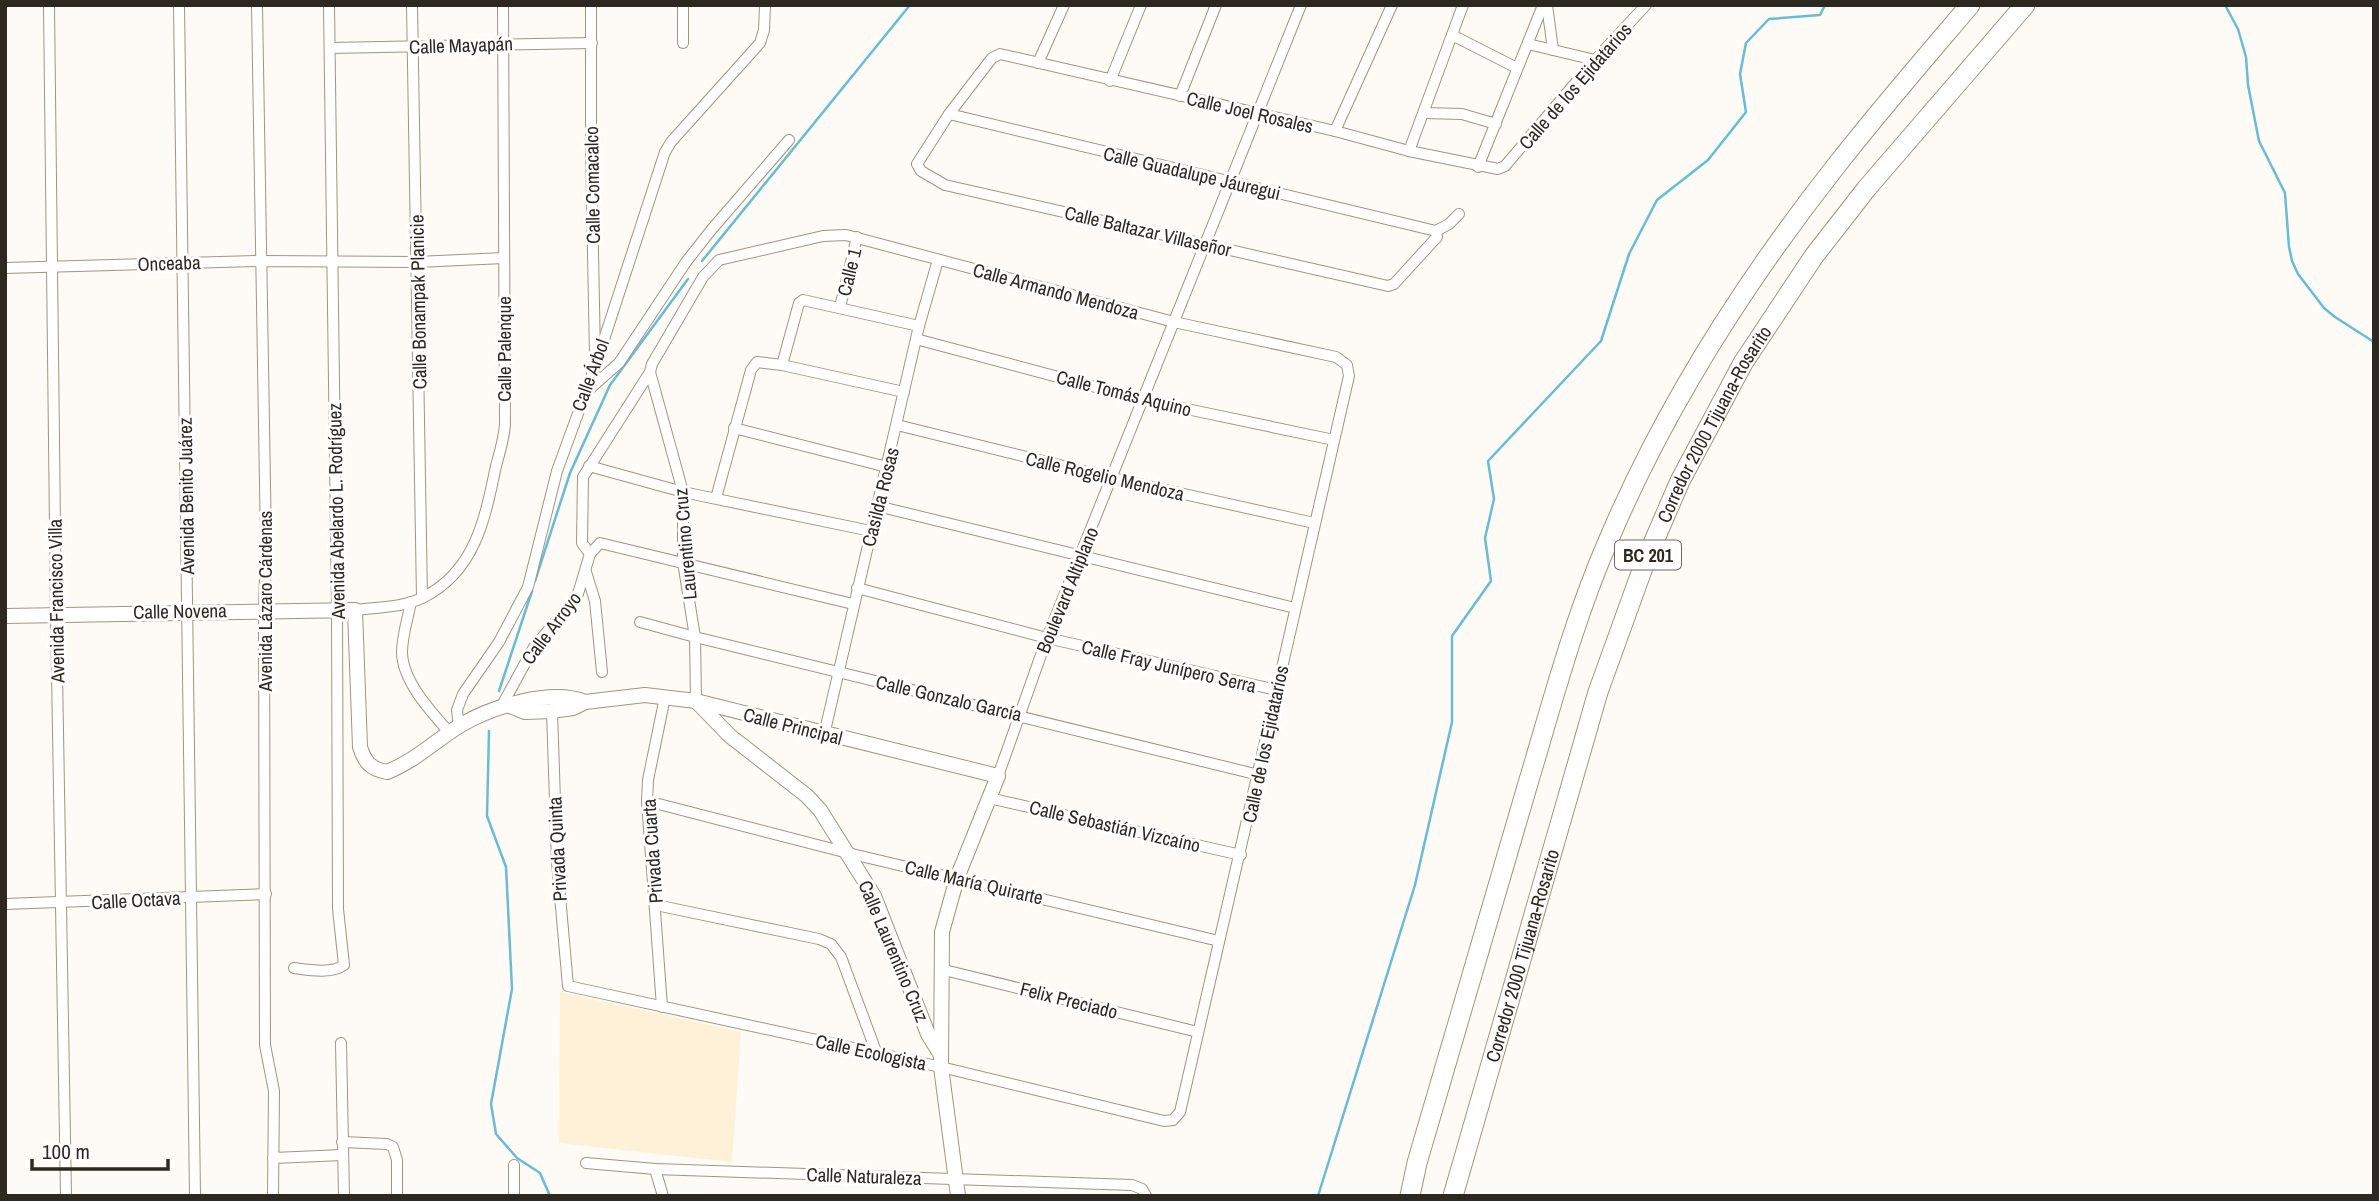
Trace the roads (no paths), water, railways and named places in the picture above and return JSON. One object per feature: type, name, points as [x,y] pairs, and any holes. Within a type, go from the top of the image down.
[{"type":"highway","name":"Corredor 2000 Tijuana-Rosarito","points":[[1410,1196],[1417,1163],[1550,710],[1588,594],[1614,527],[1643,466],[1686,388],[1743,295],[1837,165],[1970,5]]},
{"type":"highway","name":"Corredor 2000 Tijuana-Rosarito","points":[[1453,1196],[1598,692],[1645,562],[1680,481],[1737,375],[1814,256],[1867,188],[2025,5]]},
{"type":"street","name":"Avenida Francisco Villa","points":[[49,5],[66,1196]]},
{"type":"street","name":"Avenida Benito Juárez","points":[[179,5],[195,1196]]},
{"type":"street","name":"Avenida Lázaro Cárdenas","points":[[257,5],[266,544],[265,1045],[273,1080],[273,1196]]},
{"type":"street","name":"Avenida Abelardo L. Rodríguez","points":[[294,968],[337,969],[344,965],[338,909],[337,609],[328,5]]},
{"type":"street","name":"Calle Bonampak Planicie","points":[[412,5],[422,598]]},
{"type":"street","name":"Calle Palenque","points":[[355,610],[422,598],[443,584],[471,553],[484,519],[503,442],[503,5]]},
{"type":"street","name":"Calle Comacalco","points":[[591,5],[596,364]]},
{"type":"street","points":[[683,5],[683,43]]},
{"type":"street","name":"Calle Árbol","points":[[455,729],[457,710],[463,694],[499,642],[528,587],[556,471],[596,364],[665,152],[760,43],[764,30],[765,5]]},
{"type":"street","points":[[1038,63],[1064,5]]},
{"type":"street","points":[[1180,96],[1216,5]]},
{"type":"street","name":"Boulevard Altiplano","points":[[958,1196],[958,1179],[941,1061],[940,969],[943,921],[1047,638],[1301,5]]},
{"type":"street","points":[[1335,131],[1392,5]]},
{"type":"street","points":[[1409,151],[1463,5]]},
{"type":"street","points":[[1478,167],[1545,5]]},
{"type":"street","points":[[1545,5],[1553,50]]},
{"type":"street","name":"Calle de los Ejidatarios","points":[[1505,166],[1595,60],[1646,5]]},
{"type":"street","points":[[1110,81],[1138,6]]},
{"type":"street","points":[[1452,35],[1517,68]]},
{"type":"street","name":"Calle Mayapán","points":[[330,48],[592,43]]},
{"type":"street","points":[[1528,44],[1595,60]]},
{"type":"street","name":"Calle Joel Rosales","points":[[949,114],[994,55],[1000,54],[1335,131],[1478,167],[1493,170],[1505,166]]},
{"type":"street","points":[[1423,113],[1462,114],[1496,124]]},
{"type":"street","name":"Calle Baltazar Villaseñor","points":[[949,114],[917,164],[921,171],[945,185],[1391,286],[1437,237],[1436,231]]},
{"type":"street","name":"Calle Guadalupe Jáuregui","points":[[949,114],[1436,231]]},
{"type":"street","points":[[583,395],[619,363],[686,262],[789,140]]},
{"type":"street","points":[[1436,231],[1450,224],[1460,214]]},
{"type":"street","name":"Calle Armando Mendoza","points":[[703,277],[719,260],[835,234],[857,237],[1174,322],[1336,357],[1347,365]]},
{"type":"street","name":"Calle 1","points":[[840,307],[857,237]]},
{"type":"street","name":"Onceaba","points":[[5,268],[260,261],[417,262],[504,258]]},
{"type":"street","name":"Casilda Rosas","points":[[824,735],[919,326],[938,260]]},
{"type":"street","points":[[686,262],[703,277],[652,364],[650,372],[583,477],[582,543],[593,550],[605,543],[853,604]]},
{"type":"street","points":[[782,365],[801,301],[808,299],[919,326]]},
{"type":"street","name":"Calle Tomás Aquino","points":[[916,339],[1144,400],[1334,440]]},
{"type":"street","points":[[716,498],[754,365],[762,361],[904,392]]},
{"type":"street","name":"Calle de los Ejidatarios","points":[[1173,1120],[1180,1112],[1241,855],[1349,376],[1347,365]]},
{"type":"street","name":"Laurentino Cruz","points":[[650,372],[683,492],[683,562],[695,637],[696,701]]},
{"type":"street","name":"Calle Rogelio Mendoza","points":[[897,425],[1112,478],[1314,523]]},
{"type":"street","points":[[734,428],[887,467]]},
{"type":"street","points":[[589,466],[683,492],[872,531]]},
{"type":"street","points":[[877,506],[1295,608]]},
{"type":"street","name":"Calle Arroyo","points":[[505,708],[534,647],[577,597],[593,550]]},
{"type":"street","points":[[586,572],[594,601],[602,672]]},
{"type":"street","name":"Calle Fray Junípero Serra","points":[[857,588],[1047,638],[1277,690]]},
{"type":"street","points":[[411,602],[403,641],[404,663],[422,700],[455,729]]},
{"type":"street","name":"Calle Novena","points":[[5,616],[355,610]]},
{"type":"street","name":"Calle Principal","points":[[355,610],[358,736],[363,758],[369,766],[387,772],[409,761],[473,718],[524,699],[571,697],[585,702]]},
{"type":"street","name":"Calle Gonzalo García","points":[[640,622],[1259,775]]},
{"type":"street","name":"Calle Principal","points":[[505,708],[525,712],[552,711],[573,708],[585,702],[645,695],[696,701],[824,735],[998,776]]},
{"type":"street","name":"Privada Cuarta","points":[[662,1007],[647,801],[648,780],[665,697]]},
{"type":"street","name":"Calle Laurentino Cruz","points":[[696,701],[730,736],[814,803],[874,896],[941,1061]]},
{"type":"street","name":"Privada Quinta","points":[[552,711],[557,862],[568,986]]},
{"type":"street","name":"Calle Sebastián Vizcaíno","points":[[989,798],[1241,855]]},
{"type":"street","name":"Calle María Quirarte","points":[[647,801],[848,853],[1220,941]]},
{"type":"street","name":"Calle Octava","points":[[5,904],[61,904],[266,894]]},
{"type":"street","points":[[656,905],[819,939],[831,944],[841,957],[877,1054]]},
{"type":"street","name":"Felix Preciado","points":[[940,969],[1198,1032]]},
{"type":"street","name":"Calle Ecologista","points":[[568,986],[877,1054],[941,1061],[1164,1121],[1173,1120]]},
{"type":"street","points":[[341,1043],[344,1196]]},
{"type":"street","points":[[342,1142],[387,1144],[393,1147],[397,1160],[397,1196]]},
{"type":"street","points":[[273,1158],[343,1155]]},
{"type":"street","name":"Calle Naturaleza","points":[[586,1163],[654,1169],[1132,1185],[1144,1192]]},
{"type":"street","points":[[514,1165],[514,1196]]},
{"type":"street","points":[[654,1169],[663,1196]]},
{"type":"waterway","points":[[702,261],[910,5]]},
{"type":"waterway","points":[[1318,1196],[1415,885],[1452,722],[1452,636],[1491,581],[1485,538],[1494,499],[1488,461],[1601,341],[1629,254],[1657,200],[1708,160],[1746,112],[1740,74],[1746,43],[1769,19],[1820,15],[1825,5]]},
{"type":"waterway","points":[[2225,5],[2238,29],[2246,57],[2248,85],[2259,141],[2285,193],[2292,261],[2298,274],[2324,308],[2374,342]]},
{"type":"waterway","points":[[535,581],[570,473],[610,385],[688,279]]},
{"type":"waterway","points":[[499,691],[532,591]]},
{"type":"waterway","points":[[489,731],[487,816],[506,867],[512,989],[491,1104],[496,1134],[517,1158],[540,1173],[550,1196]]}]
